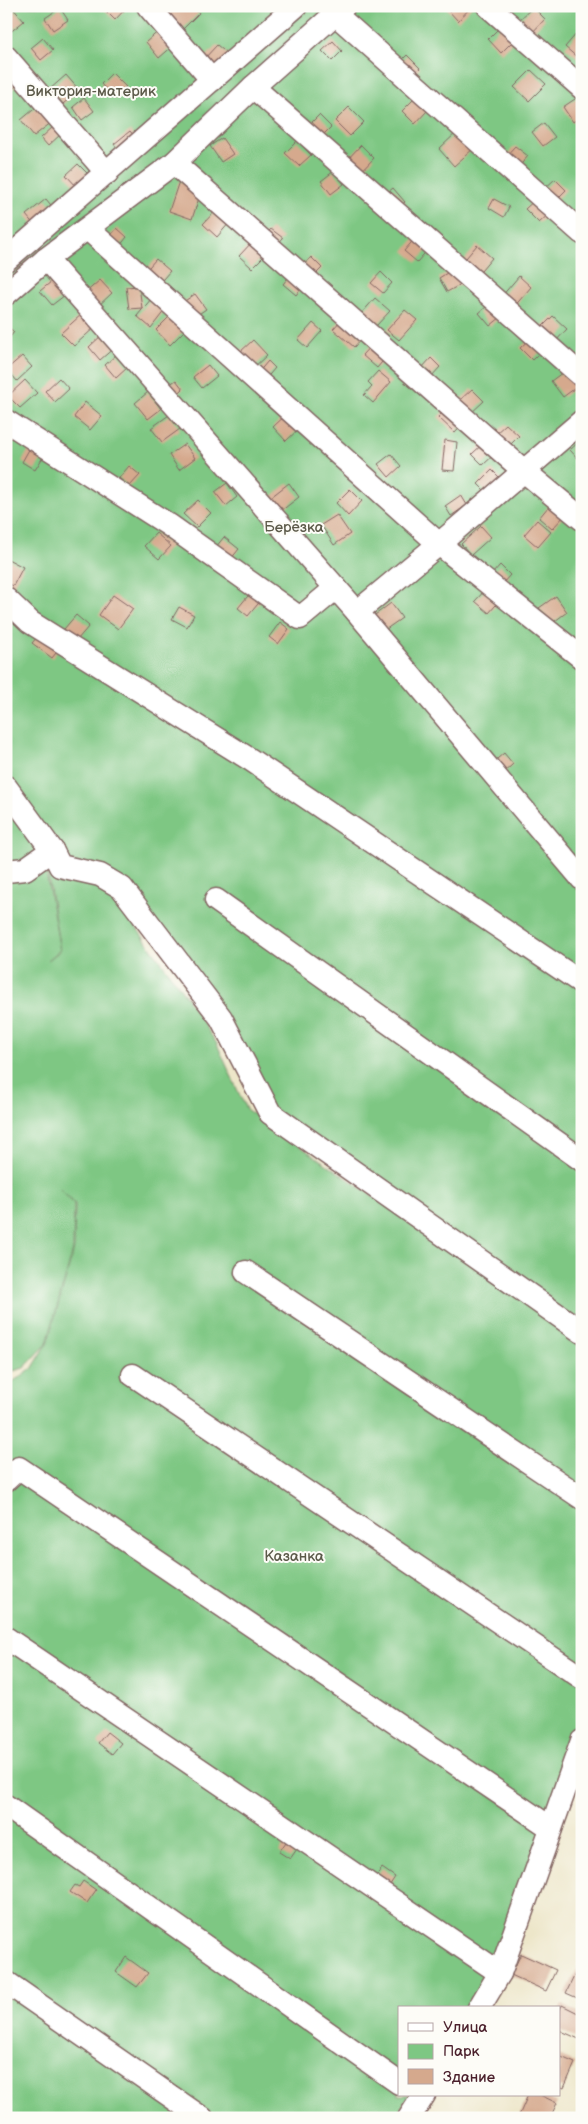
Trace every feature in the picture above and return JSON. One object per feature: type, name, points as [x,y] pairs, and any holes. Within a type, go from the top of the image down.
[{"type":"lane","points":[[148,6],[212,80]]},
{"type":"lane","points":[[6,260],[108,173],[296,6]]},
{"type":"lane","points":[[488,6],[582,88]]},
{"type":"lane","points":[[6,294],[46,258],[88,229],[174,163],[252,87],[340,10],[582,233]]},
{"type":"lane","points":[[6,57],[108,173]]},
{"type":"lane","points":[[252,87],[582,376]]},
{"type":"lane","points":[[174,163],[524,471],[582,519]]},
{"type":"lane","points":[[88,229],[439,544],[582,658]]},
{"type":"lane","points":[[46,258],[357,612],[582,878]]},
{"type":"lane","points":[[6,420],[169,525],[300,618],[336,588]]},
{"type":"lane","points":[[357,612],[582,421]]},
{"type":"lane","points":[[6,600],[30,622],[251,760],[582,983]]},
{"type":"lane","points":[[6,787],[52,850],[60,866],[100,875],[122,888],[221,1018],[270,1113],[582,1332]]},
{"type":"lane","points":[[6,871],[25,869],[52,850]]},
{"type":"lane","points":[[216,900],[582,1160]]},
{"type":"lane","points":[[246,1272],[582,1498]]},
{"type":"lane","points":[[133,1375],[582,1678]]},
{"type":"lane","points":[[6,1480],[19,1468],[551,1828]]},
{"type":"lane","points":[[6,1638],[500,1973]]},
{"type":"lane","points":[[480,2006],[500,1973],[582,1742]]},
{"type":"lane","points":[[6,1806],[398,2081]]},
{"type":"lane","points":[[6,1982],[202,2118]]},
{"type":"lane","points":[[409,2118],[421,2096]]},
{"type":"green space","name":"Берёзка","points":[[6,6],[582,6],[582,1328],[256,1097],[215,1013],[112,882],[66,859],[6,778]]},
{"type":"green space","name":"Казанка","points":[[6,807],[35,839],[46,873],[59,942],[47,870],[90,880],[128,916],[181,989],[217,1044],[246,1109],[582,1339],[582,1726],[502,1952],[467,2006],[398,2006],[398,2096],[408,2096],[395,2118],[6,2118],[6,1386],[32,1369],[47,1344],[24,1368],[6,1373]],"holes":[[[59,1188],[75,1204],[74,1249],[47,1344],[73,1250],[74,1204]]]},
{"type":"building","points":[[11,6],[24,21],[8,34],[6,31],[6,8]]},
{"type":"building","points":[[101,6],[128,6],[115,20]]},
{"type":"building","points":[[176,6],[193,6],[199,13],[183,29],[168,14]]},
{"type":"building","points":[[450,6],[472,6],[458,21],[447,9]]},
{"type":"building","points":[[533,7],[545,19],[530,35],[517,22]]},
{"type":"building","points":[[60,8],[68,20],[53,30],[45,18]]},
{"type":"building","points":[[501,26],[514,40],[501,53],[488,39]]},
{"type":"building","points":[[161,29],[174,45],[159,58],[146,42]]},
{"type":"building","points":[[577,33],[582,37],[582,53],[578,58],[565,47]]},
{"type":"building","points":[[43,38],[53,50],[41,60],[31,48]]},
{"type":"building","points":[[333,41],[342,51],[332,61],[322,51]]},
{"type":"building","points":[[217,45],[229,55],[215,71],[203,60]]},
{"type":"building","points":[[407,55],[420,68],[406,81],[394,68]]},
{"type":"building","points":[[531,70],[546,84],[529,101],[514,87]]},
{"type":"building","points":[[112,73],[126,87],[115,99],[101,84]]},
{"type":"building","points":[[6,74],[16,86],[6,94]]},
{"type":"building","points":[[66,75],[79,90],[63,104],[50,89]]},
{"type":"building","points":[[581,95],[582,116],[573,122],[563,107]]},
{"type":"building","points":[[84,98],[94,111],[82,120],[73,107]]},
{"type":"building","points":[[414,99],[427,111],[415,124],[402,111]]},
{"type":"building","points":[[39,105],[52,122],[34,136],[21,120]]},
{"type":"building","points":[[349,107],[364,122],[350,136],[335,121]]},
{"type":"building","points":[[319,115],[331,127],[316,142],[304,130]]},
{"type":"building","points":[[544,123],[555,137],[543,146],[532,132]]},
{"type":"building","points":[[54,126],[61,134],[48,146],[41,138]]},
{"type":"building","points":[[130,131],[139,142],[122,155],[114,144]]},
{"type":"building","points":[[458,131],[474,148],[454,166],[439,149]]},
{"type":"building","points":[[222,138],[233,154],[221,162],[210,146]]},
{"type":"building","points":[[297,141],[311,155],[299,166],[285,153]]},
{"type":"building","points":[[361,145],[374,158],[357,176],[344,163]]},
{"type":"building","points":[[515,146],[528,156],[517,169],[504,158]]},
{"type":"building","points":[[78,164],[89,175],[77,187],[66,175]]},
{"type":"building","points":[[334,171],[344,184],[331,194],[321,181]]},
{"type":"building","points":[[555,179],[566,190],[554,202],[543,190]]},
{"type":"building","points":[[179,181],[202,189],[192,219],[169,211]]},
{"type":"building","points":[[393,188],[405,202],[398,208],[382,197]]},
{"type":"building","points":[[537,198],[551,212],[539,223],[525,209]]},
{"type":"building","points":[[46,199],[59,215],[39,231],[26,215]]},
{"type":"building","points":[[494,199],[509,207],[504,217],[489,208]]},
{"type":"building","points":[[216,210],[230,222],[217,237],[203,224]]},
{"type":"building","points":[[117,228],[127,237],[115,252],[104,243]]},
{"type":"building","points":[[271,229],[283,238],[275,247],[263,237]]},
{"type":"building","points":[[417,236],[430,247],[417,262],[404,251]]},
{"type":"building","points":[[253,241],[266,254],[252,268],[239,256]]},
{"type":"building","points":[[477,245],[492,258],[476,277],[461,264]]},
{"type":"building","points":[[311,257],[322,268],[313,277],[302,267]]},
{"type":"building","points":[[156,259],[170,271],[156,287],[142,275]]},
{"type":"building","points":[[455,268],[463,283],[447,292],[439,278]]},
{"type":"building","points":[[381,272],[392,283],[383,293],[371,283]]},
{"type":"building","points":[[291,274],[304,285],[296,295],[283,284]]},
{"type":"building","points":[[519,276],[531,287],[513,308],[501,297]]},
{"type":"building","points":[[57,277],[69,292],[52,305],[40,291]]},
{"type":"building","points":[[100,280],[112,293],[96,308],[84,294]]},
{"type":"building","points":[[139,286],[142,308],[129,309],[126,287]]},
{"type":"building","points":[[195,294],[206,309],[190,320],[179,305]]},
{"type":"building","points":[[375,298],[390,311],[376,326],[361,314]]},
{"type":"building","points":[[151,299],[165,310],[151,328],[137,316]]},
{"type":"building","points":[[494,300],[506,313],[490,326],[479,313]]},
{"type":"building","points":[[405,310],[417,320],[399,340],[387,330]]},
{"type":"building","points":[[83,313],[95,327],[74,346],[61,333]]},
{"type":"building","points":[[171,315],[186,329],[170,345],[156,330]]},
{"type":"building","points":[[553,316],[567,329],[554,343],[540,329]]},
{"type":"building","points":[[342,319],[363,337],[354,347],[333,329]]},
{"type":"building","points":[[313,323],[322,331],[307,348],[298,340]]},
{"type":"building","points":[[6,325],[14,332],[6,342]]},
{"type":"building","points":[[103,334],[115,347],[100,360],[89,347]]},
{"type":"building","points":[[534,335],[546,346],[532,360],[520,348]]},
{"type":"building","points":[[253,340],[267,355],[253,368],[239,353]]},
{"type":"building","points":[[373,343],[387,356],[377,368],[362,355]]},
{"type":"building","points":[[117,354],[128,367],[116,378],[105,365]]},
{"type":"building","points":[[22,356],[32,367],[17,381],[7,369]]},
{"type":"building","points":[[431,358],[440,367],[431,377],[421,369]]},
{"type":"building","points":[[268,361],[275,368],[264,381],[257,374]]},
{"type":"building","points":[[208,365],[217,376],[202,388],[193,377]]},
{"type":"building","points":[[570,367],[582,383],[563,397],[551,381]]},
{"type":"building","points":[[378,371],[391,382],[373,403],[364,395],[372,386],[368,382]]},
{"type":"building","points":[[59,378],[69,389],[55,402],[45,391]]},
{"type":"building","points":[[25,380],[37,393],[20,408],[8,396]]},
{"type":"building","points":[[176,380],[183,389],[171,400],[163,389]]},
{"type":"building","points":[[472,389],[484,401],[470,414],[459,401]]},
{"type":"building","points":[[148,392],[161,409],[148,419],[135,403]]},
{"type":"building","points":[[85,402],[102,416],[90,430],[74,417]]},
{"type":"building","points":[[449,406],[466,421],[455,433],[438,417]]},
{"type":"building","points":[[289,412],[303,425],[286,441],[273,427]]},
{"type":"building","points":[[169,415],[180,429],[162,442],[151,428]]},
{"type":"building","points":[[506,424],[519,436],[507,448],[494,435]]},
{"type":"building","points":[[582,439],[582,463],[570,450]]},
{"type":"building","points":[[445,440],[457,442],[454,471],[442,470]]},
{"type":"building","points":[[487,440],[498,451],[483,465],[472,454]]},
{"type":"building","points":[[185,444],[195,458],[179,470],[169,455]]},
{"type":"building","points":[[31,446],[45,454],[35,470],[22,462]]},
{"type":"building","points":[[391,454],[401,466],[389,477],[378,464]]},
{"type":"building","points":[[129,466],[140,475],[129,487],[119,478]]},
{"type":"building","points":[[492,470],[503,481],[489,495],[478,484]]},
{"type":"building","points":[[227,483],[237,497],[226,506],[215,492]]},
{"type":"building","points":[[289,483],[299,497],[281,511],[271,497]]},
{"type":"building","points":[[350,489],[362,501],[348,516],[336,503]]},
{"type":"building","points":[[461,495],[467,505],[451,516],[445,506]]},
{"type":"building","points":[[198,500],[211,513],[197,527],[183,514]]},
{"type":"building","points":[[553,501],[567,513],[552,529],[539,518]]},
{"type":"building","points":[[337,515],[350,534],[334,545],[321,525]]},
{"type":"building","points":[[537,520],[551,532],[538,547],[524,535]]},
{"type":"building","points":[[481,526],[491,537],[471,555],[461,544]]},
{"type":"building","points":[[156,533],[171,546],[159,559],[144,546]]},
{"type":"building","points":[[224,537],[239,549],[226,565],[211,553]]},
{"type":"building","points":[[6,558],[23,567],[13,586],[6,582]]},
{"type":"building","points":[[500,565],[510,575],[502,584],[492,574]]},
{"type":"building","points":[[489,586],[502,598],[489,613],[475,601]]},
{"type":"building","points":[[252,591],[262,599],[248,616],[238,608]]},
{"type":"building","points":[[113,595],[133,609],[118,629],[99,615]]},
{"type":"building","points":[[556,596],[567,612],[551,624],[539,608]]},
{"type":"building","points":[[391,603],[402,618],[382,632],[371,618]]},
{"type":"building","points":[[179,607],[194,615],[187,627],[172,619]]},
{"type":"building","points":[[76,615],[89,626],[77,640],[64,629]]},
{"type":"building","points":[[280,622],[289,629],[278,644],[269,637]]},
{"type":"building","points":[[44,629],[63,644],[52,658],[32,643]]},
{"type":"building","points":[[504,753],[513,764],[499,777],[490,765]]},
{"type":"building","points":[[107,1732],[121,1743],[112,1754],[98,1743]]},
{"type":"building","points":[[286,1842],[297,1849],[290,1859],[279,1852]]},
{"type":"building","points":[[382,1868],[395,1877],[386,1891],[373,1882]]},
{"type":"building","points":[[83,1881],[96,1890],[87,1903],[70,1892],[75,1885],[79,1887]]},
{"type":"building","points":[[521,1954],[556,1970],[546,1991],[511,1975]]},
{"type":"building","points":[[126,1957],[148,1973],[137,1987],[116,1972]]},
{"type":"building","points":[[582,1960],[582,2000],[566,1993]]},
{"type":"building","points":[[562,2005],[582,2015],[582,2033],[579,2039],[560,2030],[560,2009]]},
{"type":"building","points":[[560,2056],[575,2063],[564,2088],[560,2086]]},
{"type":"building","points":[[528,2096],[542,2096],[557,2103],[550,2118],[518,2118]]},
{"type":"park label","name":"Виктория-материк","points":[[91,91]]}]
